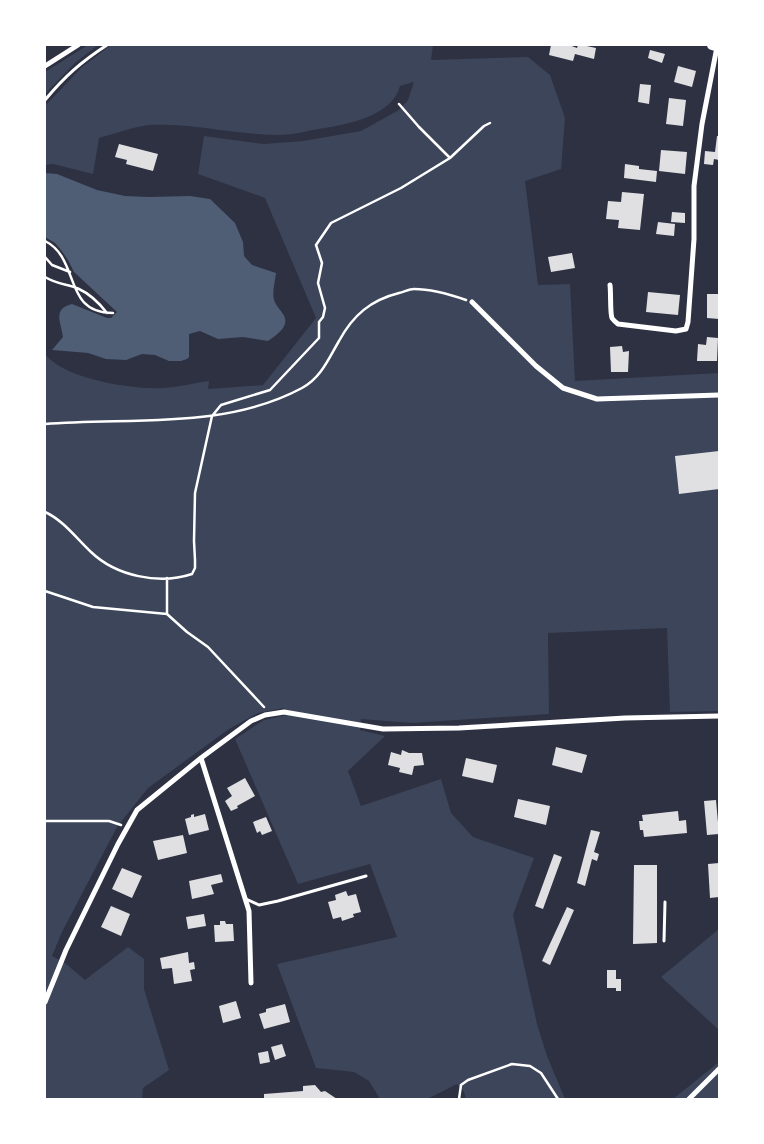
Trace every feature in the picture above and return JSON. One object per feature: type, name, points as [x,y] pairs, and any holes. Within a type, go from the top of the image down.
[{"type":"street","points":[[45,66],[78,45]]},
{"type":"street","points":[[610,285],[612,319],[618,324],[676,331],[686,329],[693,248],[694,186],[702,124],[716,46]]},
{"type":"street","points":[[472,302],[536,366],[563,388],[596,399],[719,395]]},
{"type":"street","points":[[45,1002],[66,950],[127,826],[137,810],[251,721],[270,714],[284,712],[383,728],[459,728],[625,718],[719,716]]},
{"type":"street","points":[[202,758],[249,911],[251,983]]},
{"type":"street","points":[[689,1099],[719,1069]]},
{"type":"lane","points":[[45,100],[62,79],[80,63],[107,45]]},
{"type":"lane","points":[[246,899],[259,905],[366,876]]},
{"type":"lane","points":[[664,941],[665,902]]},
{"type":"path","points":[[399,104],[450,158]]},
{"type":"path","points":[[45,512],[71,532],[92,554],[116,569],[143,577],[167,578],[183,577],[192,574],[195,568],[195,493],[212,416],[221,405],[270,390],[319,338],[319,322],[323,317],[325,308],[318,283],[322,263],[316,245],[331,223],[401,188],[450,158],[484,126],[490,123]]},
{"type":"path","points":[[45,241],[57,250],[70,272],[74,288],[81,300],[89,307],[113,313]]},
{"type":"path","points":[[45,257],[52,265],[70,272]]},
{"type":"path","points":[[45,277],[54,282],[79,289],[100,304],[107,313]]},
{"type":"path","points":[[45,424],[212,416],[272,401],[304,387],[319,374],[340,338],[365,307],[385,296],[413,289],[444,292],[472,302]]},
{"type":"path","points":[[167,578],[167,614]]},
{"type":"path","points":[[45,591],[93,607],[167,614],[208,647],[270,714]]},
{"type":"path","points":[[45,821],[109,821],[127,826]]},
{"type":"path","points":[[459,1099],[461,1085],[468,1080],[512,1064],[530,1066],[541,1073],[558,1099]]},
{"type":"shaded area","points":[[88,45],[98,45],[75,63],[45,94],[45,72]]},
{"type":"shaded area","points":[[111,45],[433,45],[431,60],[528,57],[550,75],[565,118],[561,169],[525,181],[538,285],[570,284],[575,381],[719,373],[719,711],[670,712],[667,628],[548,633],[549,714],[412,723],[361,719],[360,730],[385,736],[348,771],[361,806],[441,779],[451,813],[473,837],[534,858],[513,915],[537,1024],[547,1056],[565,1099],[466,1099],[464,1092],[457,1084],[427,1099],[380,1099],[369,1081],[354,1072],[316,1068],[277,964],[397,937],[370,864],[298,884],[235,739],[264,720],[287,715],[284,708],[258,713],[229,729],[148,788],[117,827],[62,932],[52,956],[65,963],[85,980],[128,947],[144,959],[144,989],[169,1070],[143,1088],[142,1099],[45,1099],[45,354],[54,363],[67,370],[118,385],[164,388],[209,381],[208,389],[263,385],[316,318],[265,198],[198,174],[204,136],[264,144],[303,141],[361,131],[399,110],[408,100],[414,82],[400,86],[395,97],[387,106],[376,113],[364,119],[338,126],[280,135],[183,126],[150,125],[131,128],[99,138],[93,174],[53,164],[45,165],[45,106],[82,67]]},
{"type":"shaded area","points":[[45,173],[57,174],[97,190],[125,196],[190,196],[210,199],[235,223],[243,242],[244,256],[252,265],[276,273],[273,297],[285,318],[282,330],[268,341],[243,337],[218,339],[200,331],[189,334],[189,357],[181,361],[169,361],[155,355],[142,354],[126,360],[106,359],[88,353],[52,350],[63,337],[59,317],[62,309],[66,306],[72,304],[107,318],[111,318],[117,312],[74,272],[61,250],[55,243],[45,237]]},
{"type":"shaded area","points":[[719,929],[719,1030],[661,977]]},
{"type":"shaded area","points":[[719,1062],[718,1099],[673,1099]]},
{"type":"building","points":[[551,45],[569,45],[577,48],[578,45],[582,45],[596,48],[594,59],[575,54],[573,61],[549,55]]},
{"type":"building","points":[[650,50],[665,54],[662,63],[648,58]]},
{"type":"building","points":[[678,66],[696,71],[692,87],[674,82]]},
{"type":"building","points":[[640,84],[651,85],[649,104],[638,102]]},
{"type":"building","points":[[669,98],[686,100],[683,126],[666,124]]},
{"type":"building","points":[[717,136],[719,136],[719,160],[714,159],[713,165],[704,164],[705,151],[715,152]]},
{"type":"building","points":[[119,144],[158,154],[153,171],[126,164],[127,160],[115,157]]},
{"type":"building","points":[[661,150],[687,152],[685,174],[659,171]]},
{"type":"building","points":[[625,164],[639,166],[639,169],[657,171],[656,182],[624,178]]},
{"type":"building","points":[[622,192],[644,194],[640,230],[618,228],[619,220],[606,219],[608,201],[621,202]]},
{"type":"building","points":[[672,212],[685,213],[685,223],[671,222]]},
{"type":"building","points":[[658,222],[675,224],[674,236],[656,234]]},
{"type":"building","points":[[572,253],[575,268],[551,272],[548,257]]},
{"type":"building","points":[[648,292],[680,295],[678,315],[646,312]]},
{"type":"building","points":[[707,294],[719,294],[719,319],[707,318]]},
{"type":"building","points":[[707,337],[718,338],[717,361],[697,361],[698,344],[706,345]]},
{"type":"building","points":[[622,346],[623,352],[629,351],[628,372],[611,372],[610,347]]},
{"type":"building","points":[[719,451],[719,489],[679,494],[675,456]]},
{"type":"building","points":[[556,747],[587,755],[582,773],[552,765]]},
{"type":"building","points":[[402,750],[409,753],[422,753],[424,765],[414,766],[412,775],[399,772],[400,768],[388,765],[391,752],[401,755]]},
{"type":"building","points":[[466,758],[497,765],[493,783],[462,776]]},
{"type":"building","points":[[245,778],[255,796],[231,811],[225,801],[232,796],[227,788]]},
{"type":"building","points":[[518,799],[550,806],[546,825],[514,817]]},
{"type":"building","points":[[716,800],[719,834],[707,835],[704,801]]},
{"type":"building","points":[[678,811],[679,821],[686,820],[687,833],[644,837],[643,830],[640,830],[639,821],[643,821],[642,815]]},
{"type":"building","points":[[194,814],[194,817],[205,814],[209,830],[189,835],[185,819]]},
{"type":"building","points":[[266,817],[272,831],[262,835],[260,831],[257,833],[253,822]]},
{"type":"building","points":[[591,830],[600,832],[594,852],[599,854],[597,861],[592,859],[585,886],[577,883]]},
{"type":"building","points":[[183,835],[187,853],[158,860],[153,841]]},
{"type":"building","points":[[554,854],[562,857],[543,909],[535,906]]},
{"type":"building","points":[[719,863],[719,897],[710,898],[708,864]]},
{"type":"building","points":[[634,865],[657,865],[657,943],[633,944]]},
{"type":"building","points":[[122,868],[142,876],[132,898],[112,889]]},
{"type":"building","points":[[221,874],[223,882],[211,885],[214,894],[192,899],[189,881]]},
{"type":"building","points":[[346,891],[348,896],[356,894],[361,912],[353,914],[354,917],[342,921],[341,917],[333,919],[328,902],[336,900],[335,895]]},
{"type":"building","points":[[111,906],[130,914],[121,936],[101,927]]},
{"type":"building","points":[[567,907],[574,910],[550,965],[542,961]]},
{"type":"building","points":[[204,914],[206,926],[188,929],[186,917]]},
{"type":"building","points":[[220,921],[225,921],[226,924],[233,924],[234,941],[215,942],[214,925],[220,925]]},
{"type":"building","points":[[188,952],[189,963],[194,962],[195,969],[190,970],[192,981],[174,984],[172,968],[162,969],[160,958]]},
{"type":"building","points":[[607,970],[616,970],[616,979],[621,979],[621,991],[616,991],[616,988],[607,988]]},
{"type":"building","points":[[236,1001],[241,1018],[223,1023],[219,1006]]},
{"type":"building","points":[[285,1004],[290,1022],[264,1029],[259,1014],[266,1012],[266,1009]]},
{"type":"building","points":[[282,1044],[286,1056],[275,1060],[271,1047]]},
{"type":"building","points":[[268,1051],[270,1062],[260,1064],[258,1053]]},
{"type":"building","points":[[315,1085],[321,1092],[325,1091],[337,1099],[264,1099],[264,1094],[303,1091],[303,1086]]}]
